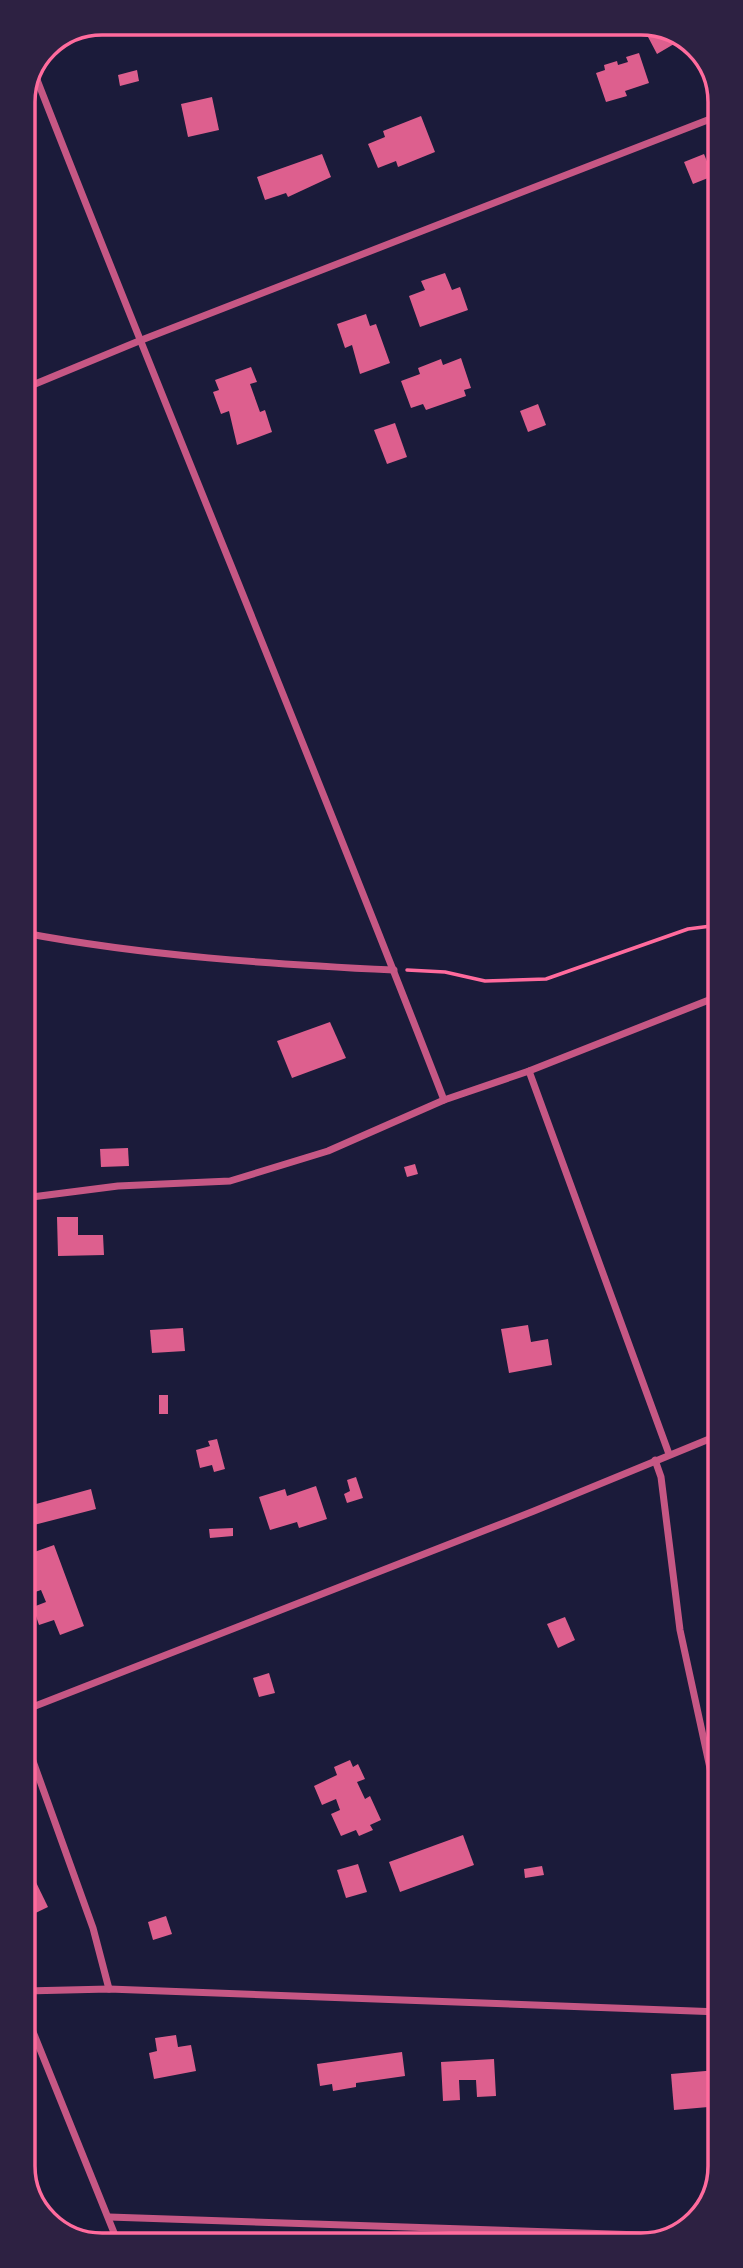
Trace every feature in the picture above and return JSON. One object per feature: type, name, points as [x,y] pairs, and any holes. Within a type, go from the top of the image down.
[{"type":"street","points":[[38,83],[444,1100]]},
{"type":"street","points":[[35,384],[139,341],[708,121]]},
{"type":"street","points":[[35,935],[147,952],[282,964],[394,970]]},
{"type":"street","points":[[35,1197],[118,1186],[230,1181],[328,1151],[444,1100],[528,1071],[708,1000]]},
{"type":"street","points":[[528,1071],[669,1454]]},
{"type":"street","points":[[35,1706],[534,1511],[708,1439]]},
{"type":"street","points":[[654,1460],[661,1477],[680,1630],[708,1759]]},
{"type":"street","points":[[35,1767],[93,1928],[109,1989]]},
{"type":"street","points":[[35,1991],[109,1989],[708,2012]]},
{"type":"street","points":[[35,2037],[114,2233]]},
{"type":"street","points":[[108,2217],[582,2233]]},
{"type":"path","points":[[394,970],[445,972],[485,981],[546,979],[688,929],[708,926]]},
{"type":"building","points":[[647,35],[674,44],[657,54]]},
{"type":"building","points":[[639,53],[649,83],[625,91],[627,96],[606,102],[596,73],[605,70],[604,65],[617,61],[618,65],[628,62],[626,57]]},
{"type":"building","points":[[137,70],[139,81],[120,86],[118,75]]},
{"type":"building","points":[[212,97],[219,130],[188,137],[181,104]]},
{"type":"building","points":[[421,116],[435,152],[398,167],[396,161],[378,168],[368,144],[385,137],[383,131]]},
{"type":"building","points":[[322,154],[331,177],[288,197],[286,193],[265,200],[257,177]]},
{"type":"building","points":[[704,154],[708,164],[708,178],[693,184],[684,162]]},
{"type":"building","points":[[445,273],[452,290],[460,287],[468,310],[420,327],[409,296],[425,290],[421,281]]},
{"type":"building","points":[[366,314],[370,326],[376,324],[390,363],[360,374],[352,345],[345,348],[337,324]]},
{"type":"building","points":[[461,358],[471,388],[464,390],[466,396],[426,410],[423,404],[411,408],[401,381],[420,374],[418,368],[441,359],[443,365]]},
{"type":"building","points":[[251,367],[257,382],[250,384],[260,412],[265,410],[272,432],[237,445],[229,411],[221,414],[213,392],[219,390],[215,380]]},
{"type":"building","points":[[538,404],[546,425],[528,432],[520,411]]},
{"type":"building","points":[[395,423],[407,457],[387,464],[374,430]]},
{"type":"building","points":[[330,1022],[346,1058],[292,1078],[277,1041]]},
{"type":"building","points":[[128,1148],[129,1166],[101,1167],[100,1149]]},
{"type":"building","points":[[415,1164],[418,1174],[407,1177],[404,1167]]},
{"type":"building","points":[[57,1217],[78,1217],[78,1235],[103,1235],[104,1255],[58,1256]]},
{"type":"building","points":[[528,1325],[531,1342],[548,1339],[552,1365],[509,1373],[501,1329]]},
{"type":"building","points":[[183,1328],[185,1351],[152,1353],[150,1330]]},
{"type":"building","points":[[159,1395],[168,1395],[168,1414],[159,1414]]},
{"type":"building","points":[[217,1439],[225,1469],[214,1472],[212,1465],[200,1468],[196,1450],[210,1446],[208,1441]]},
{"type":"building","points":[[356,1477],[363,1498],[347,1503],[344,1494],[350,1491],[347,1480]]},
{"type":"building","points":[[316,1486],[327,1519],[299,1528],[297,1522],[270,1530],[259,1497],[285,1489],[287,1496]]},
{"type":"building","points":[[91,1489],[96,1509],[35,1525],[35,1504]]},
{"type":"building","points":[[233,1528],[233,1536],[210,1538],[209,1529]]},
{"type":"building","points":[[54,1545],[84,1626],[60,1635],[54,1620],[39,1625],[35,1606],[46,1602],[41,1590],[35,1592],[35,1552]]},
{"type":"building","points":[[565,1617],[575,1640],[558,1648],[547,1624]]},
{"type":"building","points":[[269,1673],[275,1693],[259,1697],[253,1678]]},
{"type":"building","points":[[350,1760],[353,1767],[358,1764],[365,1779],[357,1782],[365,1799],[370,1796],[381,1820],[370,1825],[373,1830],[359,1836],[356,1830],[341,1836],[331,1814],[340,1810],[336,1799],[322,1805],[314,1786],[337,1775],[334,1767]]},
{"type":"building","points":[[463,1835],[474,1865],[400,1892],[389,1862]]},
{"type":"building","points":[[358,1864],[367,1892],[346,1898],[337,1870]]},
{"type":"building","points":[[542,1866],[544,1875],[525,1878],[524,1869]]},
{"type":"building","points":[[35,1880],[48,1907],[35,1913]]},
{"type":"building","points":[[166,1916],[172,1934],[153,1940],[148,1922]]},
{"type":"building","points":[[176,2035],[178,2047],[191,2045],[196,2071],[154,2079],[149,2053],[157,2051],[155,2038]]},
{"type":"building","points":[[402,2052],[405,2076],[356,2083],[356,2087],[333,2091],[332,2084],[320,2086],[317,2064]]},
{"type":"building","points":[[494,2059],[496,2096],[477,2097],[476,2080],[459,2080],[460,2100],[443,2101],[441,2062]]},
{"type":"building","points":[[708,2071],[708,2107],[674,2110],[671,2074]]}]
